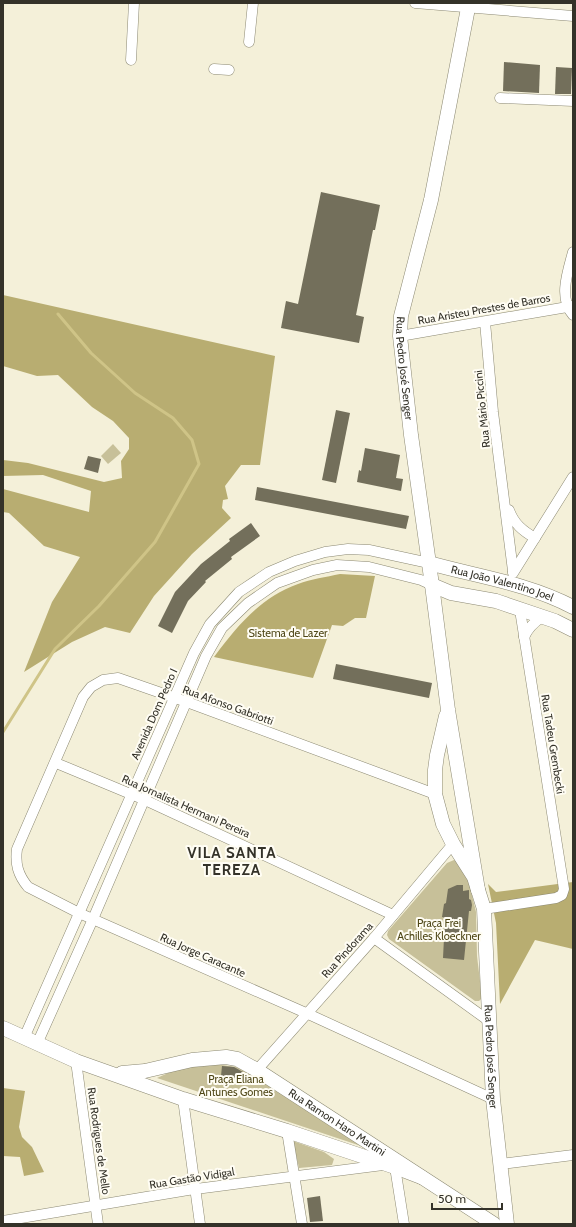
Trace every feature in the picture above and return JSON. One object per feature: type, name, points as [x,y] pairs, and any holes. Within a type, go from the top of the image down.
[{"type":"street","points":[[131,60],[134,3]]},
{"type":"street","points":[[249,42],[253,3]]},
{"type":"street","points":[[415,3],[469,5],[573,16]]},
{"type":"street","name":"Rua Pedro José Senger","points":[[469,5],[431,200],[401,316],[400,336],[411,435],[448,710],[465,829],[478,890]]},
{"type":"street","points":[[214,69],[229,70]]},
{"type":"street","points":[[500,98],[573,101]]},
{"type":"street","points":[[571,309],[565,302],[565,290],[573,252]]},
{"type":"street","name":"Rua Aristeu Prestes de Barros","points":[[400,336],[571,309]]},
{"type":"street","name":"Rua Mário Piccini","points":[[485,322],[493,412],[513,577]]},
{"type":"street","points":[[513,577],[535,538],[573,477]]},
{"type":"street","name":"Rua Mário Piccini","points":[[504,493],[515,524],[524,532],[535,538]]},
{"type":"street","name":"Avenida Dom Pedro I","points":[[24,1038],[194,653],[210,624],[239,592],[269,572],[295,561],[315,555],[348,549],[369,550],[429,563]]},
{"type":"street","name":"Rua João Valentino Joel","points":[[429,563],[454,570],[513,577],[573,607]]},
{"type":"street","points":[[37,1044],[145,800],[206,656],[222,628],[248,603],[277,583],[313,570],[338,565],[369,567],[421,580],[432,585]]},
{"type":"street","points":[[435,610],[442,600],[452,593],[444,586],[443,579],[445,575],[454,570]]},
{"type":"street","name":"Rua João Valentino Joel","points":[[432,585],[452,593],[496,601],[555,621],[573,630]]},
{"type":"street","name":"Rua Tadeu Grembecki","points":[[484,909],[556,898],[562,895],[564,890],[520,610]]},
{"type":"street","points":[[524,637],[528,629],[542,617]]},
{"type":"street","name":"Rua Afonso Gabriotti","points":[[56,762],[83,697],[91,687],[103,680],[118,678],[435,794]]},
{"type":"street","name":"Rua Pedro José Senger","points":[[448,710],[437,755],[435,770],[435,794],[440,815],[447,832],[471,872],[484,909],[493,1099],[507,1224]]},
{"type":"street","points":[[437,755],[444,751],[449,751],[456,759]]},
{"type":"street","name":"Rua Jornalista Hermani Pereira","points":[[56,762],[145,800],[393,914]]},
{"type":"street","name":"Rua Jorge Caracante","points":[[56,762],[17,849],[16,861],[18,872],[28,887],[79,913],[306,1013],[493,1099]]},
{"type":"street","points":[[447,832],[454,834],[465,829]]},
{"type":"street","points":[[453,844],[465,829]]},
{"type":"street","name":"Rua Pindorama","points":[[256,1070],[374,938],[453,844]]},
{"type":"street","points":[[374,938],[489,1021]]},
{"type":"street","name":"Rua Ramon Haro Martini","points":[[3,1028],[76,1060],[183,1099],[287,1130],[420,1177]]},
{"type":"street","name":"Rua Ramon Haro Martini","points":[[113,1073],[136,1073],[192,1060],[226,1057],[237,1059],[494,1224]]},
{"type":"street","name":"Rua Rodrigues de Mello","points":[[76,1060],[98,1224]]},
{"type":"street","points":[[156,1089],[152,1081],[152,1077],[159,1068]]},
{"type":"street","points":[[183,1099],[200,1224]]},
{"type":"street","points":[[287,1130],[302,1224]]},
{"type":"street","points":[[500,1164],[573,1155]]},
{"type":"street","points":[[390,1166],[404,1224]]},
{"type":"street","name":"Rua Gastão Vidigal","points":[[3,1221],[195,1189],[294,1176],[390,1166]]},
{"type":"green space","points":[[3,295],[275,356],[260,465],[241,465],[225,486],[228,499],[223,500],[222,508],[231,518],[192,554],[154,596],[130,633],[105,627],[72,642],[24,672],[52,602],[80,557],[44,546],[9,513],[3,512],[3,489],[89,512],[91,491],[43,475],[3,476],[3,460],[28,463],[104,482],[122,478],[121,461],[129,449],[129,438],[113,421],[92,407],[58,375],[37,376],[3,366]]},
{"type":"green space","points":[[113,444],[121,453],[108,464],[101,456]]},
{"type":"green space","name":"Sistema de Lazer","points":[[340,574],[375,576],[366,618],[355,618],[343,626],[332,625],[313,678],[214,657],[241,624],[272,597],[303,582]]},
{"type":"green space","name":"Praça Frei Achilles Kloeckner","points":[[454,860],[460,863],[469,883],[476,912],[477,956],[482,998],[479,1001],[475,1001],[389,939],[387,935],[388,931],[447,863]]},
{"type":"green space","points":[[573,882],[573,949],[535,940],[500,1004],[496,923],[488,884],[496,892]]},
{"type":"green space","name":"Praça Eliana Antunes Gomes","points":[[202,1064],[243,1068],[364,1147],[157,1078],[179,1068]]},
{"type":"green space","points":[[3,1088],[25,1091],[19,1127],[22,1137],[32,1147],[44,1172],[24,1176],[20,1157],[3,1156]]},
{"type":"green space","points":[[293,1141],[324,1152],[334,1159],[332,1165],[299,1168]]},
{"type":"building","points":[[504,62],[540,65],[539,93],[503,91]]},
{"type":"building","points":[[556,67],[572,68],[571,94],[555,94]]},
{"type":"building","points":[[321,192],[380,205],[375,230],[373,230],[356,315],[364,317],[359,343],[281,328],[286,301],[298,304]]},
{"type":"building","points":[[336,410],[350,413],[336,483],[322,480]]},
{"type":"building","points":[[365,448],[400,455],[396,478],[403,479],[401,491],[357,482],[359,470],[361,471]]},
{"type":"building","points":[[88,456],[101,459],[98,473],[84,469]]},
{"type":"building","points":[[257,487],[409,516],[406,529],[255,500]]},
{"type":"building","points":[[251,523],[260,536],[231,557],[232,559],[205,581],[206,582],[188,601],[172,633],[158,626],[175,592],[201,564],[230,541],[229,539]]},
{"type":"building","points":[[336,664],[432,683],[429,698],[333,679]]},
{"type":"building","points":[[457,885],[463,885],[463,891],[469,890],[469,899],[471,900],[472,905],[471,911],[469,911],[464,960],[443,958],[445,918],[442,917],[444,904],[446,903],[448,889]]},
{"type":"building","points":[[222,1066],[234,1067],[243,1072],[243,1079],[221,1076]]},
{"type":"building","points":[[320,1196],[323,1221],[310,1222],[307,1198]]},
{"type":"waterway","points":[[3,732],[55,649],[99,606],[155,542],[199,464],[192,440],[173,418],[135,393],[91,353],[58,314]]},
{"type":"district","name":"VILA SANTA TEREZA","points":[[232,862]]}]
